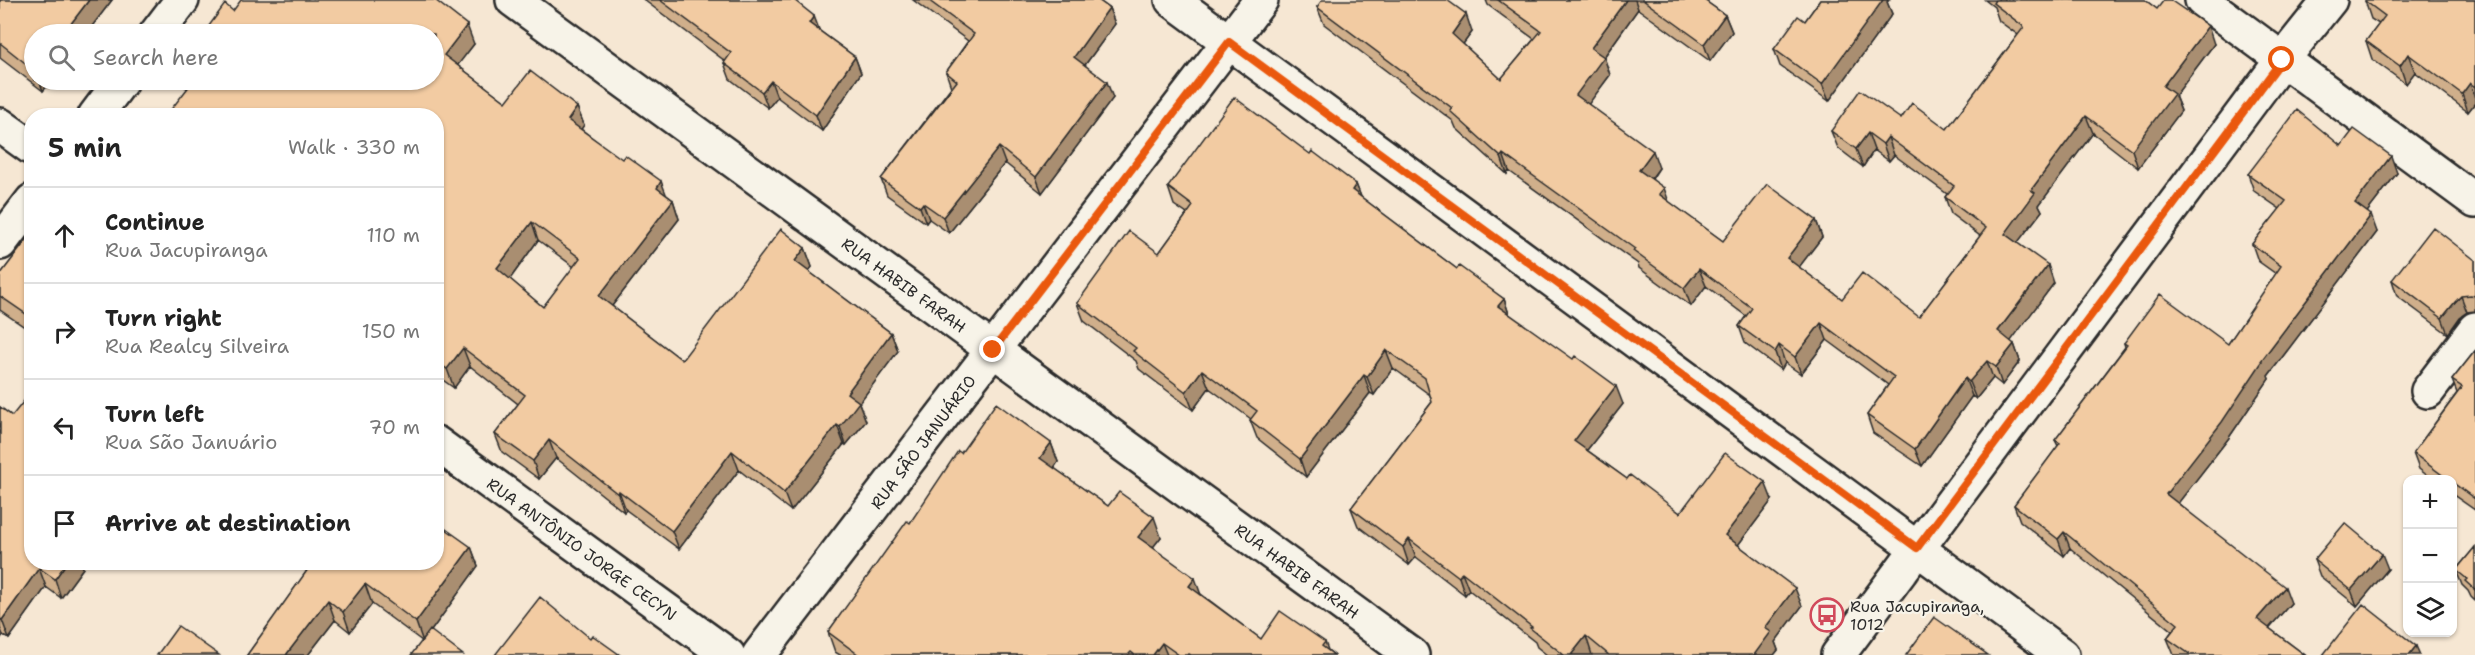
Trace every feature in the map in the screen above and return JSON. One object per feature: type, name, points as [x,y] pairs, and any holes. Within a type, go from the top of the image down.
[{"type":"street","points":[[164,24],[182,0]]},
{"type":"street","name":"RUA HABIB FARAH","points":[[513,0],[1412,655]]},
{"type":"street","points":[[1172,0],[2062,655]]},
{"type":"street","name":"RUA SÃO JANUÁRIO","points":[[759,655],[1261,0]]},
{"type":"street","points":[[2202,0],[2475,201]]},
{"type":"street","points":[[1838,655],[2282,60],[2330,0]]},
{"type":"street","points":[[101,108],[114,90]]},
{"type":"street","points":[[0,125],[24,142]]},
{"type":"street","points":[[0,243],[24,212]]},
{"type":"street","points":[[2428,391],[2475,329]]},
{"type":"street","name":"RUA ANTÔNIO JORGE CECYN","points":[[444,448],[728,655]]},
{"type":"building","points":[[0,0],[89,0],[71,24],[24,24],[24,62],[0,43]]},
{"type":"building","points":[[241,0],[435,0],[467,25],[444,55],[444,24],[210,24],[225,4],[233,11]]},
{"type":"building","points":[[660,0],[794,0],[814,16],[809,23],[855,57],[816,115],[771,81],[762,92],[724,63],[731,53]]},
{"type":"building","points":[[928,0],[1098,0],[1109,8],[1074,57],[1107,82],[1036,177],[999,147],[943,217],[923,203],[920,207],[881,179],[957,81],[946,72],[974,34]]},
{"type":"building","points":[[1322,0],[1447,0],[1466,14],[1452,34],[1501,79],[1541,31],[1498,0],[1626,0],[1591,48],[1604,57],[1576,95],[1653,151],[1639,170],[1664,188],[1659,194],[1723,241],[1767,184],[1816,220],[1787,258],[1842,299],[1862,273],[1919,317],[1986,228],[1945,197],[1954,186],[1888,137],[1883,144],[1868,133],[1856,149],[1831,131],[1860,90],[1901,119],[1912,103],[1947,129],[2024,27],[1993,3],[1995,0],[2145,0],[2157,9],[2164,0],[2170,0],[2208,26],[2163,86],[2174,94],[2132,150],[2086,116],[2031,190],[2035,193],[2005,234],[2048,265],[1998,331],[2014,344],[1996,367],[1987,361],[1969,382],[1965,378],[1915,449],[1867,415],[1894,377],[1821,323],[1795,357],[1779,345],[1775,352],[1739,326],[1752,308],[1699,269],[1684,288],[1633,251],[1635,249],[1503,154],[1501,157],[1450,111],[1452,108],[1317,7]]},
{"type":"building","points":[[1643,0],[1704,0],[1725,15],[1704,44]]},
{"type":"building","points":[[1820,0],[1883,0],[1822,84],[1774,49],[1798,16],[1805,21]]},
{"type":"building","points":[[2366,0],[2475,0],[2475,87],[2470,83],[2462,94],[2408,54],[2400,66],[2366,41],[2385,16]]},
{"type":"building","points":[[444,55],[506,102],[530,71],[577,107],[568,120],[622,159],[625,155],[661,181],[657,188],[673,200],[599,296],[682,360],[781,229],[805,248],[795,261],[891,333],[847,393],[859,402],[840,427],[837,425],[784,493],[732,451],[672,531],[619,491],[618,494],[549,440],[533,461],[495,434],[525,395],[463,348],[447,369],[444,367],[444,108],[172,108],[186,90],[444,90]],"holes":[[[532,222],[580,258],[543,307],[497,268]]]},
{"type":"building","points":[[1234,97],[1310,154],[1312,151],[1356,184],[1352,190],[1457,269],[1459,266],[1504,299],[1498,306],[1573,359],[1575,356],[1616,386],[1574,441],[1627,479],[1630,475],[1680,513],[1725,453],[1765,482],[1725,535],[1795,588],[1765,628],[1771,632],[1754,655],[1609,655],[1586,636],[1571,655],[1564,655],[1462,572],[1459,577],[1409,539],[1403,547],[1351,508],[1432,402],[1425,378],[1386,350],[1367,377],[1364,375],[1300,459],[1250,420],[1257,411],[1202,370],[1186,392],[1133,351],[1136,348],[1077,303],[1129,231],[1159,253],[1193,206],[1168,187]]},
{"type":"building","points":[[2297,110],[2341,146],[2354,129],[2391,156],[2355,203],[2371,215],[2261,361],[2222,422],[2166,494],[2285,587],[2257,619],[2305,655],[2191,655],[2167,638],[2178,624],[2064,532],[2058,539],[2014,505],[2060,443],[2055,440],[2127,345],[2124,343],[2160,294],[2228,344],[2281,266],[2252,244],[2286,201],[2248,174]]},
{"type":"building","points":[[2433,227],[2475,260],[2475,296],[2461,296],[2442,318],[2392,280]]},
{"type":"building","points":[[24,244],[24,312],[0,296],[0,275]]},
{"type":"building","points":[[2475,351],[2475,499],[2457,486],[2457,475],[2442,475],[2413,453],[2462,387],[2452,380]]},
{"type":"building","points":[[24,401],[24,570],[38,570],[2,620],[0,619],[0,407],[12,416]]},
{"type":"building","points":[[996,403],[1051,443],[1040,458],[1108,506],[1119,492],[1154,517],[1138,537],[1195,578],[1189,586],[1261,639],[1280,611],[1325,642],[1322,646],[1334,655],[1179,655],[1162,643],[1153,655],[1135,655],[1131,652],[1128,655],[859,655],[828,632],[907,521],[910,523],[958,451],[961,453]]},
{"type":"building","points":[[2345,523],[2382,554],[2351,590],[2314,560]]},
{"type":"building","points":[[444,528],[471,547],[416,622],[365,584],[343,612],[328,600],[286,655],[247,655],[307,570],[444,570]]},
{"type":"building","points":[[2475,547],[2475,590],[2465,581],[2467,579],[2457,569]]},
{"type":"building","points":[[42,570],[61,570],[55,579]]},
{"type":"building","points":[[540,597],[590,638],[592,635],[620,655],[495,655]]},
{"type":"building","points":[[2363,604],[2416,646],[2409,655],[2323,655]]},
{"type":"building","points":[[1934,617],[1988,655],[1906,655]]},
{"type":"building","points":[[178,626],[219,655],[157,655]]},
{"type":"building","points":[[430,630],[463,655],[411,655]]},
{"type":"place","name":"Rua Jacupiranga, 1012","points":[[1827,615]]},
{"type":"route","points":[[993,350],[1229,42],[1917,548],[2282,60]]}]
